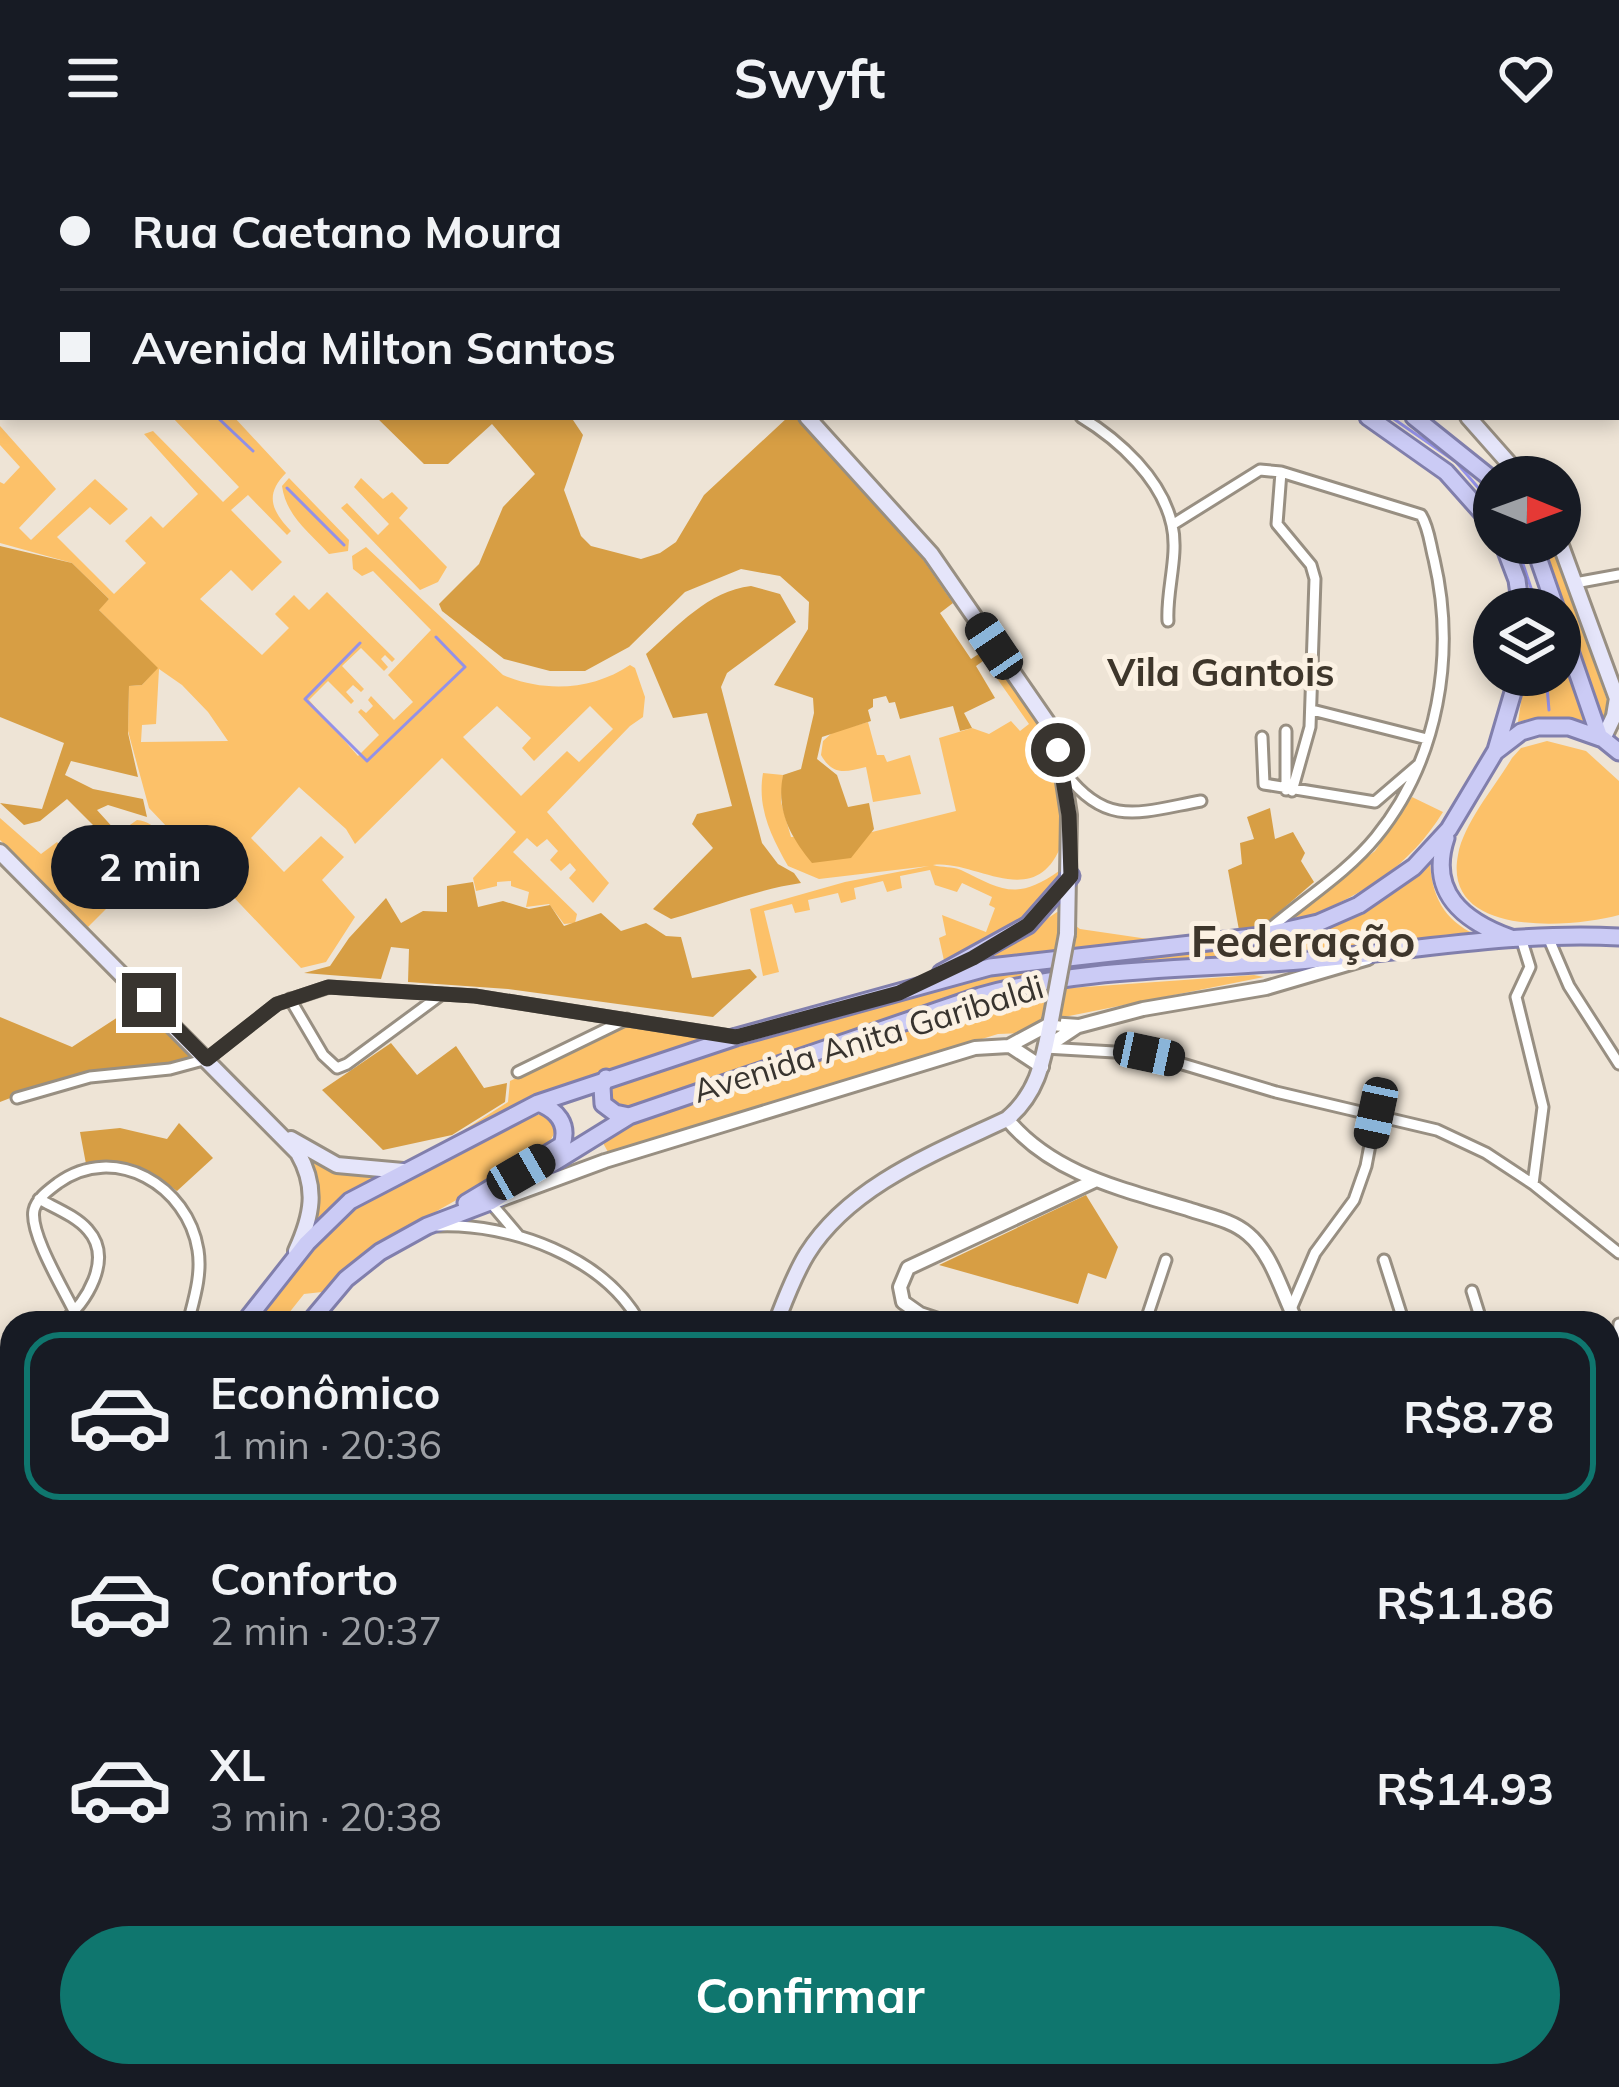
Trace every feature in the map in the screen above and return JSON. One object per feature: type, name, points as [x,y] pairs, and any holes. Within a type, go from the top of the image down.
[{"type":"main road","points":[[781,1311],[807,1255],[844,1213],[904,1169],[1007,1119],[1033,1092],[1067,934],[1071,876],[1063,770],[1047,722],[1000,641],[931,554],[810,420]]},
{"type":"main road","points":[[1372,420],[1446,472],[1473,502]]},
{"type":"main road","points":[[1418,420],[1473,464]]},
{"type":"main road","points":[[1471,420],[1503,456]]},
{"type":"main road","points":[[1568,564],[1618,701],[1601,738]]},
{"type":"main road","points":[[1581,681],[1601,738]]},
{"type":"main road","name":"Avenida Anita Garibaldi","points":[[253,1311],[335,1213],[403,1171],[538,1103],[606,1078],[736,1037],[1020,961],[1261,936],[1318,923],[1360,905],[1397,882],[1449,830],[1495,752],[1512,696]]},
{"type":"main road","points":[[1495,752],[1521,732],[1569,727],[1601,738],[1619,752]]},
{"type":"main road","name":"Avenida Anita Garibaldi","points":[[1449,830],[1440,866],[1446,895],[1467,918],[1517,938]]},
{"type":"main road","points":[[0,852],[282,1133],[306,1168],[312,1194],[310,1215],[292,1261]]},
{"type":"main road","points":[[899,993],[1028,925],[1071,876]]},
{"type":"main road","name":"Avenida Anita Garibaldi","points":[[320,1311],[363,1265],[427,1226],[490,1202],[623,1120],[1012,987],[1517,938],[1615,936]]},
{"type":"main road","points":[[606,1078],[603,1104],[623,1120]]},
{"type":"main road","points":[[427,1226],[559,1149],[564,1126],[554,1111],[538,1103]]},
{"type":"main road","points":[[282,1133],[337,1165],[403,1171]]},
{"type":"street","points":[[1086,420],[1107,433],[1139,466],[1172,525],[1168,621]]},
{"type":"street","points":[[1172,525],[1260,470],[1281,472],[1421,515],[1445,618],[1444,661],[1427,739],[1400,802],[1364,851],[1261,936]]},
{"type":"street","points":[[1281,472],[1276,524],[1314,571],[1312,710],[1308,740],[1289,790]]},
{"type":"street","points":[[1575,584],[1619,575]]},
{"type":"street","points":[[1312,710],[1427,739]]},
{"type":"street","points":[[1286,730],[1289,790]]},
{"type":"street","points":[[1262,737],[1264,784],[1289,790],[1376,802],[1418,765]]},
{"type":"street","points":[[1063,770],[1084,797],[1105,809],[1139,811],[1201,801]]},
{"type":"street","points":[[1548,937],[1569,986],[1619,1064]]},
{"type":"street","points":[[1517,938],[1530,967],[1516,997],[1544,1107],[1533,1184]]},
{"type":"street","name":"Avenida Anita Garibaldi","points":[[1045,1048],[1078,1025],[1128,1011],[1266,988],[1380,954]]},
{"type":"street","points":[[1266,988],[1272,979],[1268,964]]},
{"type":"street","points":[[17,1098],[90,1077],[170,1069],[207,1059],[265,1012],[290,998],[328,987],[442,994],[590,1012],[736,1037]]},
{"type":"street","points":[[290,998],[322,1055],[337,1068],[442,994]]},
{"type":"street","points":[[590,1012],[597,1036]]},
{"type":"street","points":[[518,1072],[627,1018]]},
{"type":"street","name":"Avenida Anita Garibaldi","points":[[490,1202],[605,1161],[975,1048],[1009,1046],[1050,1022],[1078,1025]]},
{"type":"street","name":"Avenida Anita Garibaldi","points":[[1009,1046],[1042,1066]]},
{"type":"street","points":[[1045,1048],[1149,1054],[1464,1141],[1533,1184],[1619,1252]]},
{"type":"street","points":[[1294,1311],[1315,1253],[1354,1200],[1376,1113]]},
{"type":"street","points":[[1007,1119],[1047,1156],[1094,1180],[1240,1228],[1261,1249],[1288,1311]]},
{"type":"street","points":[[605,1161],[602,1144],[623,1120]]},
{"type":"street","points":[[74,1311],[34,1224],[39,1199],[64,1178],[95,1167],[133,1171],[176,1199],[194,1231],[200,1268],[191,1311]]},
{"type":"street","points":[[916,1311],[903,1302],[900,1286],[908,1268],[1094,1180]]},
{"type":"street","points":[[39,1199],[77,1220],[94,1238],[95,1276],[76,1311]]},
{"type":"street","points":[[490,1202],[522,1238]]},
{"type":"street","points":[[427,1226],[468,1227],[522,1238],[587,1266],[619,1292],[632,1311]]},
{"type":"street","points":[[1384,1259],[1400,1311]]},
{"type":"street","points":[[1149,1311],[1166,1261]]},
{"type":"street","points":[[1472,1291],[1478,1311]]},
{"type":"shaded area","points":[[175,420],[237,420],[286,473],[275,489],[273,503],[291,531],[287,535],[248,495],[231,510],[282,562],[252,591],[231,570],[200,599],[262,655],[289,628],[275,614],[294,595],[309,610],[327,592],[395,659],[392,662],[385,655],[381,659],[388,667],[384,671],[361,648],[342,666],[364,689],[361,692],[353,685],[346,692],[354,701],[351,704],[328,681],[309,700],[358,756],[379,735],[358,712],[366,713],[373,706],[368,700],[371,696],[394,720],[413,702],[388,675],[431,630],[373,571],[362,576],[353,569],[352,556],[366,547],[503,675],[535,685],[568,686],[600,680],[630,665],[635,668],[645,697],[643,717],[547,812],[609,883],[593,903],[569,878],[576,870],[570,863],[561,871],[550,860],[558,851],[547,839],[537,847],[527,838],[513,852],[577,914],[575,923],[564,924],[549,904],[526,907],[529,892],[511,886],[511,881],[476,891],[473,878],[516,832],[442,758],[355,844],[346,829],[299,787],[251,838],[284,872],[321,836],[344,857],[322,880],[355,917],[326,962],[301,968],[149,808],[128,731],[129,686],[142,685],[157,668],[98,609],[109,599],[72,563],[0,543],[0,482],[4,484],[20,467],[0,445],[0,426],[56,489],[19,528],[31,540],[95,479],[128,509],[110,525],[90,507],[57,537],[114,594],[146,563],[125,541],[151,516],[163,528],[198,494],[144,434],[153,431],[223,502],[239,487]],"holes":[[[159,669],[208,712],[228,741],[141,742],[142,725],[156,724]],[[497,706],[531,738],[522,748],[534,761],[590,706],[613,729],[579,762],[567,751],[521,796],[463,737]]]},
{"type":"shaded area","points":[[379,420],[573,420],[583,435],[564,490],[581,536],[591,546],[641,559],[676,542],[704,495],[785,420],[799,420],[898,523],[953,603],[940,613],[971,659],[988,648],[993,654],[976,666],[995,698],[964,713],[972,728],[960,731],[953,706],[900,719],[895,702],[889,703],[886,696],[873,699],[868,710],[871,721],[822,737],[817,759],[837,775],[848,807],[869,803],[874,829],[851,858],[812,863],[787,822],[781,788],[783,775],[801,769],[813,698],[774,685],[808,629],[809,602],[780,576],[741,569],[685,592],[629,647],[585,671],[550,671],[504,659],[439,604],[479,564],[503,507],[535,474],[492,424],[448,464],[424,464]]},
{"type":"shaded area","points":[[289,478],[349,540],[348,551],[329,554],[300,523],[284,497],[282,486]]},
{"type":"shaded area","points":[[361,478],[383,499],[392,492],[408,508],[399,518],[447,567],[438,582],[420,590],[341,508],[347,503],[378,535],[389,524],[354,487]]},
{"type":"shaded area","points":[[0,546],[72,563],[109,599],[99,610],[158,668],[142,685],[129,686],[128,733],[138,777],[71,761],[65,775],[93,789],[143,799],[147,817],[108,805],[97,810],[116,831],[108,840],[67,799],[40,821],[24,825],[0,803],[42,809],[64,743],[0,717]]},
{"type":"shaded area","points":[[1545,564],[1559,564],[1568,588],[1554,588]]},
{"type":"shaded area","points":[[751,586],[780,594],[796,622],[727,673],[721,687],[762,843],[801,883],[671,919],[653,909],[713,848],[692,824],[697,814],[732,806],[707,713],[673,718],[646,654],[707,602]]},
{"type":"shaded area","points":[[1581,626],[1608,703],[1603,722],[1581,662]]},
{"type":"shaded area","points":[[1004,671],[1041,731],[1058,795],[1062,843],[1051,864],[1037,876],[1021,880],[950,865],[933,865],[958,869],[1009,889],[1031,886],[1059,871],[1050,903],[1029,921],[945,965],[939,938],[946,935],[942,915],[986,932],[995,908],[989,905],[992,897],[962,883],[957,892],[935,885],[930,870],[900,876],[902,888],[887,892],[883,881],[854,888],[856,899],[841,903],[838,893],[808,900],[810,910],[795,913],[792,904],[764,911],[779,972],[763,976],[750,909],[845,882],[929,866],[819,879],[788,866],[767,821],[763,773],[783,775],[781,802],[791,837],[872,832],[956,811],[939,738],[972,728],[989,734],[1011,721],[1020,731],[1029,724],[996,677]]},
{"type":"shaded area","points":[[1522,696],[1576,696],[1585,724],[1552,717],[1518,722]]},
{"type":"shaded area","points":[[868,722],[877,755],[884,755],[887,762],[910,755],[921,794],[873,802],[866,767],[840,771],[826,762],[821,755],[823,741],[833,732]]},
{"type":"shaded area","points":[[1547,741],[1586,751],[1619,781],[1619,915],[1571,923],[1514,921],[1489,914],[1470,901],[1458,882],[1461,843],[1481,805],[1521,748]]},
{"type":"shaded area","points":[[1412,797],[1443,812],[1415,848],[1366,888],[1305,918],[1296,917],[1375,851]]},
{"type":"shaded area","points":[[1270,808],[1275,839],[1293,832],[1305,853],[1301,861],[1314,882],[1262,927],[1239,930],[1228,870],[1242,864],[1240,843],[1254,839],[1247,817]]},
{"type":"shaded area","points":[[0,818],[41,854],[57,842],[82,870],[76,878],[91,892],[100,890],[110,905],[88,927],[0,840]]},
{"type":"shaded area","points":[[137,820],[160,834],[169,859],[142,885],[121,886],[113,882],[130,853],[119,840]]},
{"type":"shaded area","points":[[1430,860],[1441,905],[1455,922],[1476,935],[1015,977],[621,1109],[610,1106],[607,1090],[612,1083],[1015,968],[1245,947],[1317,932],[1373,906]]},
{"type":"shaded area","points":[[473,882],[478,907],[503,901],[529,909],[550,905],[564,926],[601,913],[621,931],[646,923],[666,936],[681,937],[692,978],[750,969],[757,977],[713,1017],[508,989],[408,982],[409,949],[391,947],[381,979],[304,973],[330,966],[386,898],[401,923],[423,911],[447,912],[447,886]]},
{"type":"shaded area","points":[[1057,912],[1080,929],[1155,940],[989,959]]},
{"type":"shaded area","points":[[1264,977],[1039,1022],[1023,1033],[998,1034],[626,1149],[608,1152],[603,1143],[630,1120],[909,1026],[1043,990]]},
{"type":"shaded area","points":[[138,1004],[197,1059],[54,1081],[0,1102],[0,1017],[72,1047]]},
{"type":"shaded area","points":[[626,1027],[706,1038],[461,1132],[508,1102],[510,1081]]},
{"type":"shaded area","points":[[391,1043],[417,1075],[456,1046],[484,1088],[507,1083],[505,1102],[452,1135],[383,1150],[322,1090]]},
{"type":"shaded area","points":[[544,1114],[553,1123],[555,1132],[545,1150],[366,1251],[322,1292],[304,1294],[291,1311],[266,1311],[339,1222],[407,1178]]},
{"type":"shaded area","points":[[179,1123],[213,1158],[177,1191],[134,1166],[112,1161],[86,1164],[80,1132],[120,1128],[167,1139]]},
{"type":"shaded area","points":[[301,1152],[381,1174],[345,1194],[314,1224],[315,1183]]},
{"type":"shaded area","points":[[1086,1195],[1118,1247],[1106,1279],[1088,1273],[1078,1304],[939,1265]]},
{"type":"waterway","points":[[220,420],[253,451]]},
{"type":"waterway","points":[[1395,420],[1456,462],[1473,482]]},
{"type":"waterway","points":[[287,488],[344,545]]},
{"type":"waterway","points":[[1523,564],[1531,588]]},
{"type":"waterway","points":[[360,643],[305,699],[367,761],[465,667],[436,637]]},
{"type":"waterway","points":[[1548,696],[1549,710]]},
{"type":"district","name":"Vila Gantois","points":[[1221,671]]},
{"type":"district","name":"Federação","points":[[1303,940]]},
{"type":"route","points":[[149,1000],[207,1059],[277,1004],[328,987],[475,996],[736,1037],[870,1002],[899,993],[1011,937],[1042,912],[1071,876],[1069,815],[1058,750]]}]
